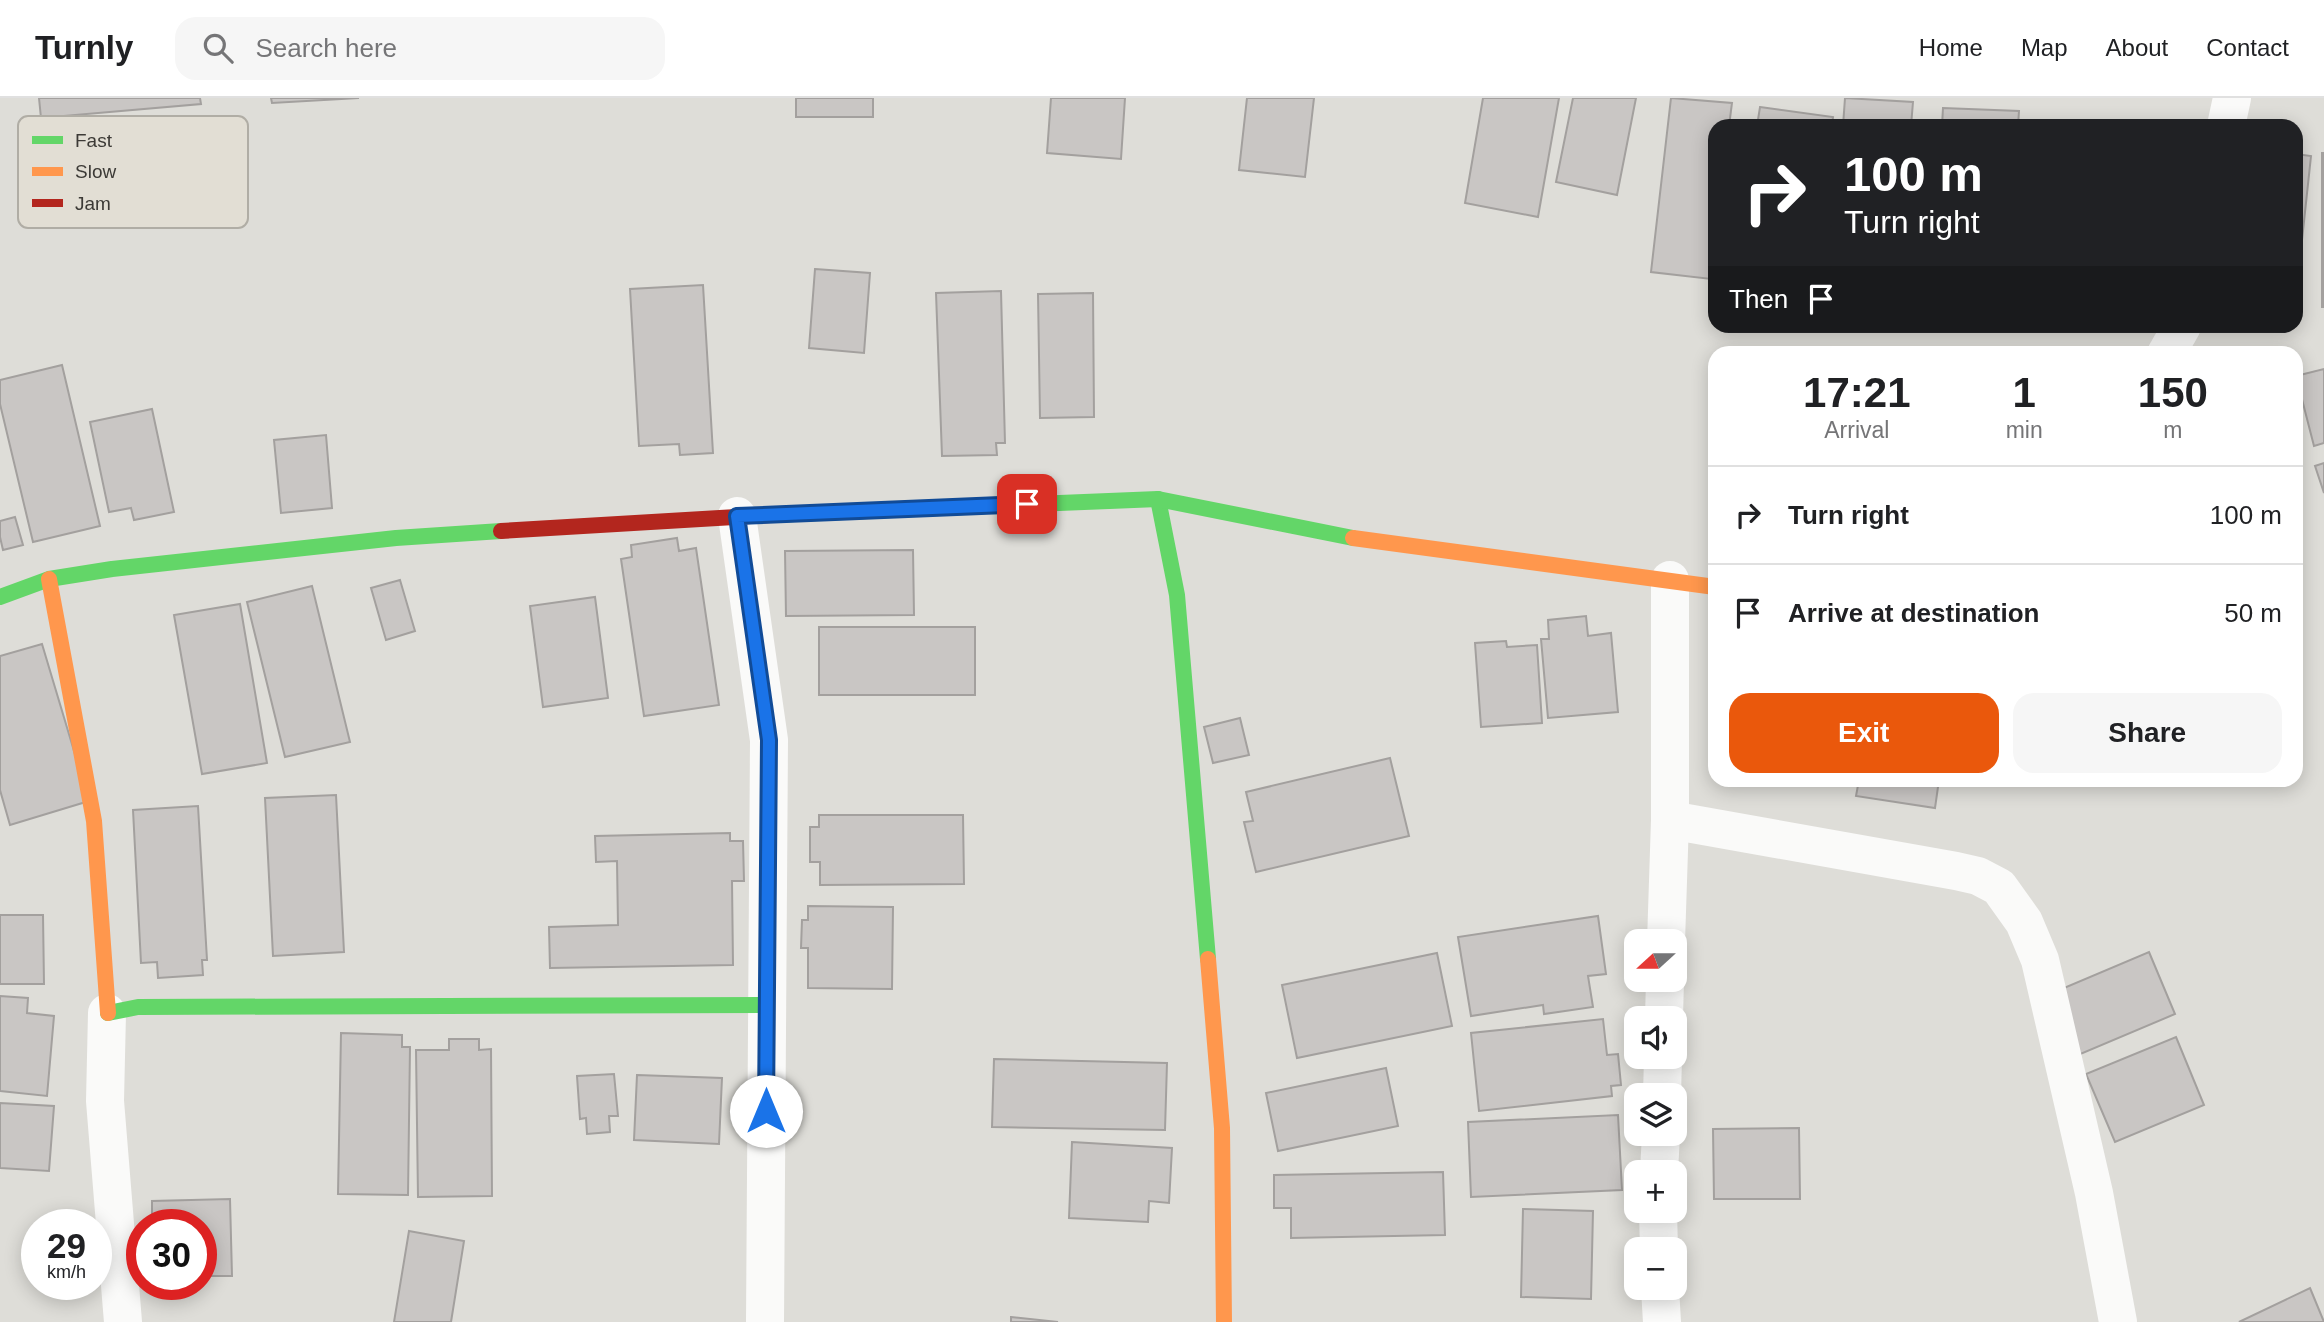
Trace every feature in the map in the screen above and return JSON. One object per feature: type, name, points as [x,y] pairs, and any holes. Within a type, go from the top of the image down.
[{"type":"street","points":[[2228,119],[2232,98]]},
{"type":"street","points":[[1158,499],[1177,595],[1221,1114],[1224,1322]]},
{"type":"street","points":[[0,597],[49,579],[113,569],[396,538],[737,516],[1158,499],[1343,537],[1708,586]]},
{"type":"street","points":[[737,516],[769,740],[765,1322]]},
{"type":"street","points":[[49,579],[94,821],[107,1013],[105,1101],[123,1322]]},
{"type":"street","points":[[1666,929],[1670,820],[1670,580]]},
{"type":"street","points":[[1670,820],[1956,871],[1978,876],[1998,887],[2024,922],[2040,960],[2094,1193],[2118,1322]]},
{"type":"street","points":[[107,1013],[152,1007],[767,1005]]},
{"type":"street","points":[[1661,1300],[1662,1322]]},
{"type":"building","points":[[39,98],[200,98],[201,104],[64,116],[41,116]]},
{"type":"building","points":[[271,98],[359,98],[272,103]]},
{"type":"building","points":[[796,98],[873,98],[873,117],[796,117]]},
{"type":"building","points":[[1051,98],[1125,98],[1121,159],[1047,153]]},
{"type":"building","points":[[1247,98],[1314,98],[1305,177],[1239,170]]},
{"type":"building","points":[[1483,98],[1559,98],[1538,217],[1465,203]]},
{"type":"building","points":[[1573,98],[1636,98],[1617,195],[1556,182]]},
{"type":"building","points":[[1671,98],[1732,103],[1730,119],[1708,119],[1708,279],[1651,272]]},
{"type":"building","points":[[1845,98],[1913,102],[1912,119],[1844,119]]},
{"type":"building","points":[[1760,107],[1833,117],[1833,119],[1758,119]]},
{"type":"building","points":[[1943,108],[2019,111],[2018,119],[1942,119]]},
{"type":"building","points":[[2324,153],[2324,307],[2322,307]]},
{"type":"building","points":[[2303,155],[2311,156],[2303,231]]},
{"type":"building","points":[[815,269],[870,273],[864,353],[809,348]]},
{"type":"building","points":[[703,285],[713,453],[680,455],[679,444],[639,446],[630,289]]},
{"type":"building","points":[[1001,291],[1005,443],[996,443],[997,455],[942,456],[936,293]]},
{"type":"building","points":[[1093,293],[1094,417],[1040,418],[1038,294]]},
{"type":"building","points":[[62,365],[100,526],[33,542],[0,404],[0,380]]},
{"type":"building","points":[[2324,369],[2324,443],[2314,446],[2303,403],[2303,374]]},
{"type":"building","points":[[152,409],[174,512],[134,520],[131,508],[109,512],[90,422]]},
{"type":"building","points":[[326,435],[332,508],[281,513],[274,440]]},
{"type":"building","points":[[2324,463],[2324,493],[2315,466]]},
{"type":"building","points":[[15,517],[23,545],[3,550],[0,521]]},
{"type":"building","points":[[677,538],[679,551],[696,548],[719,705],[644,716],[621,559],[632,557],[631,545]]},
{"type":"building","points":[[913,550],[914,615],[786,616],[785,551]]},
{"type":"building","points":[[400,580],[415,631],[386,640],[371,588]]},
{"type":"building","points":[[312,586],[350,742],[285,757],[247,602]]},
{"type":"building","points":[[595,597],[608,698],[543,707],[530,606]]},
{"type":"building","points":[[240,604],[267,763],[202,774],[174,615]]},
{"type":"building","points":[[1586,616],[1588,636],[1611,633],[1618,712],[1548,718],[1541,639],[1549,639],[1548,620]]},
{"type":"building","points":[[819,627],[975,627],[975,695],[819,695]]},
{"type":"building","points":[[1506,641],[1507,647],[1537,645],[1542,723],[1481,727],[1475,643]]},
{"type":"building","points":[[42,644],[89,801],[10,825],[0,790],[0,656]]},
{"type":"building","points":[[1240,718],[1249,755],[1213,763],[1204,727]]},
{"type":"building","points":[[1390,758],[1409,836],[1256,872],[1244,822],[1253,821],[1246,792]]},
{"type":"building","points":[[1858,787],[1938,787],[1935,808],[1856,796]]},
{"type":"building","points":[[336,795],[344,952],[273,956],[265,798]]},
{"type":"building","points":[[198,806],[207,960],[202,960],[203,975],[158,978],[157,962],[141,963],[133,810]]},
{"type":"building","points":[[819,815],[963,815],[964,884],[820,885],[820,862],[810,862],[810,827],[819,827]]},
{"type":"building","points":[[730,833],[730,841],[743,841],[744,881],[732,881],[733,965],[550,968],[549,927],[618,925],[617,861],[596,862],[595,836]]},
{"type":"building","points":[[808,906],[893,907],[892,989],[808,988],[808,948],[801,948],[802,920],[808,920]]},
{"type":"building","points":[[0,915],[43,915],[44,984],[0,984]]},
{"type":"building","points":[[1598,916],[1606,974],[1588,976],[1593,1007],[1544,1014],[1543,1005],[1471,1016],[1458,937]]},
{"type":"building","points":[[2149,952],[2175,1014],[2071,1058],[2045,996]]},
{"type":"building","points":[[1437,953],[1452,1026],[1297,1058],[1282,985]]},
{"type":"building","points":[[0,996],[28,998],[27,1013],[54,1016],[47,1096],[0,1091]]},
{"type":"building","points":[[1603,1019],[1607,1055],[1618,1054],[1621,1085],[1611,1086],[1612,1096],[1479,1111],[1471,1033]]},
{"type":"building","points":[[341,1033],[402,1035],[402,1047],[410,1047],[408,1195],[338,1194]]},
{"type":"building","points":[[2176,1037],[2204,1105],[2115,1142],[2086,1074]]},
{"type":"building","points":[[449,1039],[479,1039],[479,1050],[491,1049],[492,1196],[418,1197],[416,1050],[449,1050]]},
{"type":"building","points":[[994,1059],[1167,1063],[1165,1130],[992,1127]]},
{"type":"building","points":[[1386,1068],[1398,1126],[1278,1151],[1266,1093]]},
{"type":"building","points":[[614,1074],[618,1116],[609,1116],[610,1132],[587,1134],[586,1118],[580,1119],[577,1076]]},
{"type":"building","points":[[637,1075],[722,1078],[719,1144],[634,1140]]},
{"type":"building","points":[[0,1103],[54,1106],[49,1171],[0,1168]]},
{"type":"building","points":[[1618,1115],[1622,1190],[1471,1197],[1468,1122]]},
{"type":"building","points":[[1799,1128],[1800,1199],[1714,1199],[1713,1129]]},
{"type":"building","points":[[1072,1142],[1172,1148],[1169,1203],[1149,1201],[1148,1222],[1069,1218]]},
{"type":"building","points":[[1443,1172],[1445,1235],[1291,1238],[1291,1208],[1274,1208],[1274,1175]]},
{"type":"building","points":[[230,1199],[232,1276],[217,1276],[217,1209],[152,1209],[152,1201]]},
{"type":"building","points":[[1523,1209],[1593,1211],[1591,1299],[1521,1297]]},
{"type":"building","points":[[409,1231],[464,1241],[451,1322],[394,1322]]},
{"type":"building","points":[[2310,1288],[2324,1322],[2239,1322]]},
{"type":"building","points":[[1011,1317],[1058,1322],[1011,1322]]},
{"type":"traffic: fast","points":[[1158,499],[1177,595],[1208,959]]},
{"type":"traffic: fast","points":[[770,515],[1158,499],[1353,538]]},
{"type":"traffic: fast","points":[[0,597],[49,579],[112,569],[396,538],[501,531]]},
{"type":"traffic: fast","points":[[108,1013],[138,1007],[767,1005]]},
{"type":"traffic: slow","points":[[1353,538],[1708,586]]},
{"type":"traffic: slow","points":[[49,579],[94,821],[108,1013]]},
{"type":"traffic: slow","points":[[1208,959],[1222,1128],[1224,1322]]},
{"type":"traffic: jam","points":[[501,531],[770,515]]},
{"type":"route","points":[[766,1111],[769,740],[737,516],[1027,504]]}]
